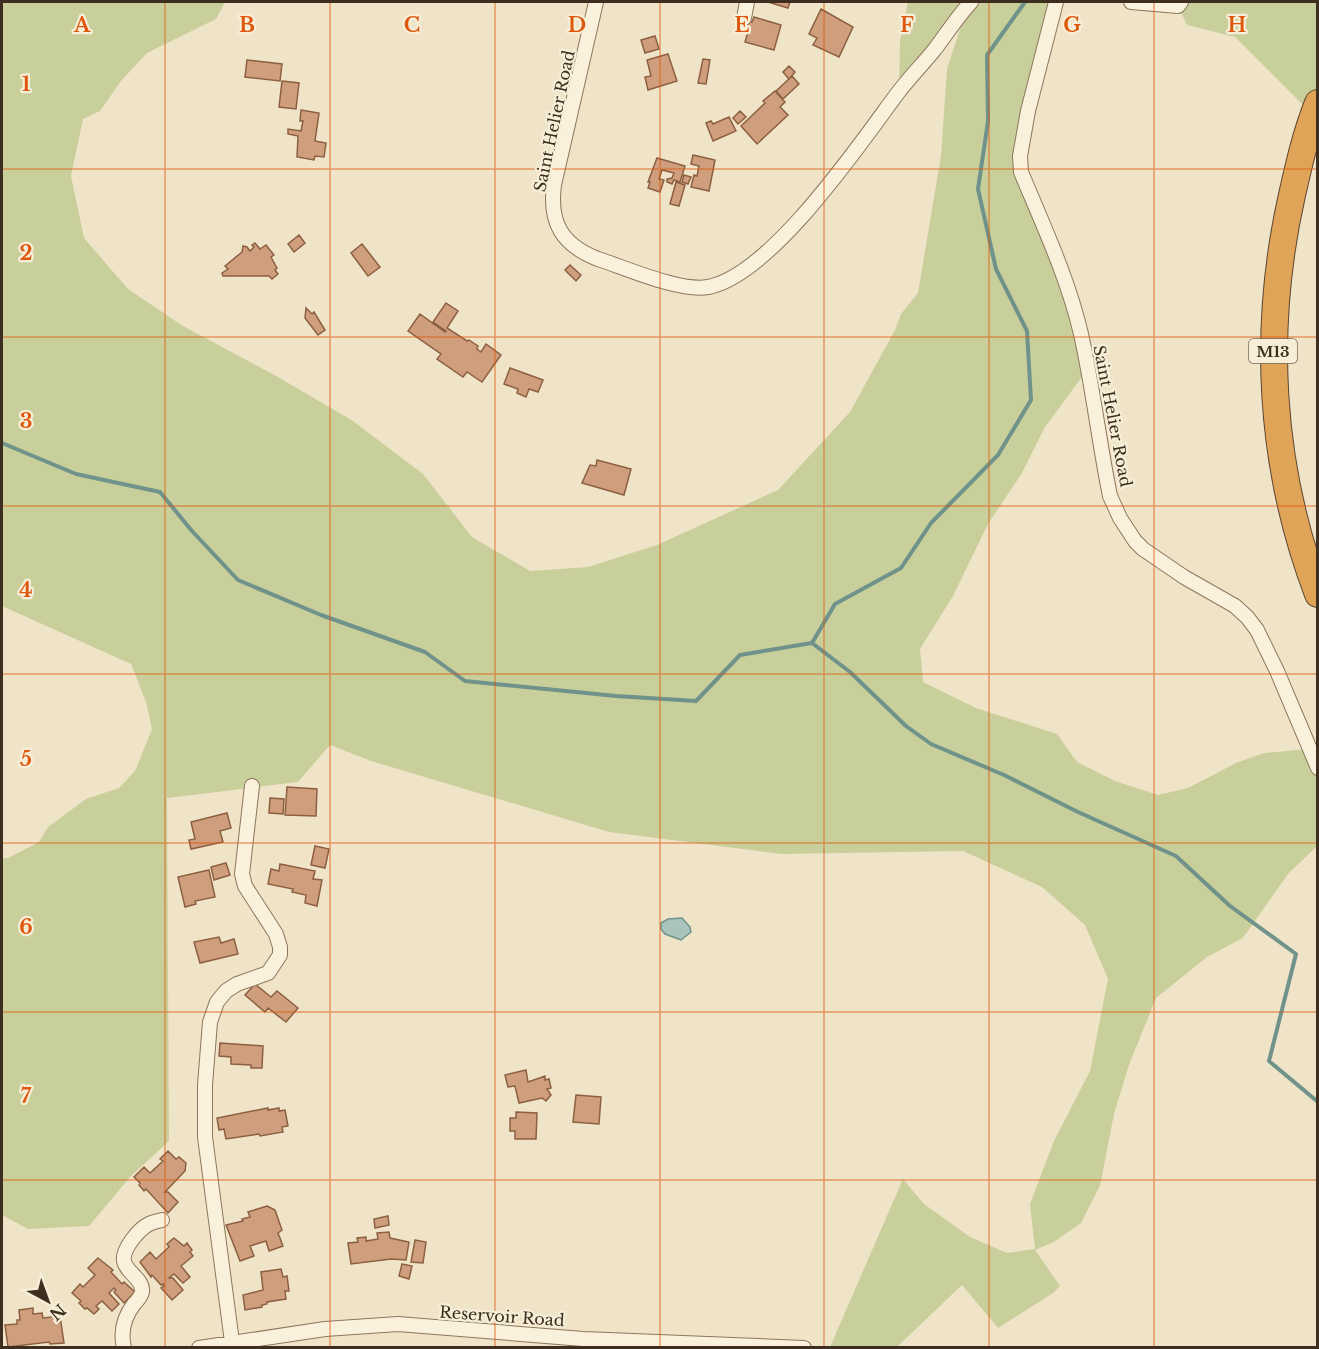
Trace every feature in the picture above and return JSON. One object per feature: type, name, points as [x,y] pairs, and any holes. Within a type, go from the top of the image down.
[{"type":"highway","name":"M13","points":[[1316,590],[1296,526],[1276,423],[1273,333],[1287,215],[1301,151],[1317,103]]},
{"type":"street","name":"Saint Helier Road","points":[[596,2],[554,185],[554,210],[559,229],[569,243],[588,255],[662,280],[700,288],[719,284],[738,273],[801,218],[971,2]]},
{"type":"street","points":[[744,18],[747,2]]},
{"type":"street","name":"Saint Helier Road","points":[[1056,2],[1028,111],[1020,156],[1022,172],[1062,271],[1075,314],[1110,496],[1135,542],[1184,577],[1235,606],[1257,630],[1277,671],[1317,768]]},
{"type":"street","points":[[1131,2],[1178,6],[1181,2]]},
{"type":"street","points":[[232,1342],[205,1137],[204,1109],[210,1022],[217,1002],[226,991],[237,984],[268,973],[280,955],[276,934],[245,886],[242,874],[252,786]]},
{"type":"street","points":[[124,1347],[122,1331],[125,1320],[142,1292],[141,1286],[126,1267],[125,1252],[142,1229],[150,1223],[162,1220]]},
{"type":"street","name":"Reservoir Road","points":[[199,1347],[324,1329],[398,1324],[612,1343],[804,1347]]},
{"type":"green space","points":[[2,2],[225,2],[216,19],[147,53],[121,81],[100,111],[83,119],[71,176],[84,238],[128,289],[183,326],[278,377],[353,421],[423,474],[472,537],[530,571],[588,567],[657,545],[778,490],[850,412],[895,330],[901,314],[918,293],[941,156],[947,69],[967,8],[899,91],[900,41],[908,2],[1056,2],[1020,156],[1050,241],[1087,370],[1045,427],[1022,473],[988,524],[953,596],[920,649],[923,682],[976,708],[1057,734],[1077,762],[1115,781],[1158,795],[1188,788],[1236,763],[1264,753],[1310,749],[1317,768],[1317,846],[1288,874],[1243,938],[1207,957],[1156,998],[1129,1065],[1114,1114],[1100,1186],[1081,1223],[1054,1242],[1035,1250],[1060,1286],[1053,1293],[998,1328],[962,1285],[897,1347],[830,1347],[903,1179],[924,1204],[970,1237],[1007,1253],[1035,1249],[1030,1204],[1054,1141],[1090,1071],[1108,979],[1085,925],[1042,887],[963,851],[781,854],[609,832],[371,761],[330,745],[298,782],[167,798],[169,1141],[131,1176],[89,1226],[28,1229],[2,1215],[2,858],[8,858],[39,842],[48,827],[86,799],[119,788],[135,771],[152,729],[146,702],[131,664],[2,606]]},
{"type":"green space","points":[[1181,2],[1317,2],[1318,103],[1313,115],[1235,37],[1187,25],[1178,6]]},
{"type":"water","points":[[682,918],[690,927],[691,932],[681,940],[665,934],[661,929],[661,923],[668,919]]},
{"type":"building","points":[[768,2],[790,2],[788,8]]},
{"type":"building","points":[[821,9],[853,27],[839,57],[813,45],[817,38],[809,34]]},
{"type":"building","points":[[754,17],[781,25],[774,50],[745,42],[749,29],[746,28],[748,21],[752,22]]},
{"type":"building","points":[[655,36],[659,49],[645,53],[641,40]]},
{"type":"building","points":[[668,54],[677,81],[648,90],[645,77],[651,76],[647,60]]},
{"type":"building","points":[[703,59],[710,60],[706,84],[698,83]]},
{"type":"building","points":[[247,60],[282,64],[280,81],[245,77]]},
{"type":"building","points":[[789,66],[795,72],[789,79],[783,72]]},
{"type":"building","points":[[792,76],[799,84],[783,99],[776,91]]},
{"type":"building","points":[[282,81],[299,83],[296,109],[279,107]]},
{"type":"building","points":[[775,91],[785,102],[780,107],[788,115],[757,144],[741,126]]},
{"type":"building","points":[[301,110],[319,113],[315,141],[326,143],[324,157],[315,156],[314,160],[297,157],[298,136],[288,134],[288,129],[301,131],[303,121],[300,121]]},
{"type":"building","points":[[740,111],[746,117],[738,124],[733,118]]},
{"type":"building","points":[[729,117],[736,131],[713,141],[706,123],[711,121],[713,124]]},
{"type":"building","points":[[693,155],[715,160],[709,191],[691,187],[699,166],[691,164]]},
{"type":"building","points":[[657,158],[685,166],[680,182],[674,180],[672,184],[667,182],[667,179],[672,178],[674,173],[662,170],[659,179],[664,180],[660,192],[648,188]]},
{"type":"building","points":[[684,175],[691,177],[688,184],[682,182]]},
{"type":"building","points":[[676,182],[685,185],[679,206],[670,204]]},
{"type":"building","points":[[299,235],[305,243],[294,252],[288,244]]},
{"type":"building","points":[[255,243],[260,249],[266,245],[274,255],[271,257],[278,274],[272,279],[269,276],[223,276],[222,273],[228,269],[225,266],[242,252],[243,246],[250,251]]},
{"type":"building","points":[[362,244],[380,267],[368,276],[351,253]]},
{"type":"building","points":[[570,265],[581,275],[576,281],[565,270]]},
{"type":"building","points":[[446,303],[458,311],[447,328],[478,346],[477,349],[481,352],[486,344],[501,355],[482,382],[467,372],[463,377],[437,359],[441,354],[408,331],[420,314],[445,332],[433,322]]},
{"type":"building","points":[[306,308],[312,314],[314,312],[325,330],[318,335],[305,318]]},
{"type":"building","points":[[510,368],[543,380],[538,392],[529,389],[526,397],[517,393],[518,389],[504,384]]},
{"type":"building","points":[[597,460],[631,469],[624,495],[582,483],[590,465],[596,466]]},
{"type":"building","points":[[287,787],[317,789],[316,816],[285,815]]},
{"type":"building","points":[[270,798],[284,799],[283,814],[269,813]]},
{"type":"building","points":[[227,813],[231,828],[220,831],[223,842],[191,849],[189,840],[195,839],[191,822]]},
{"type":"building","points":[[315,846],[329,849],[325,868],[311,865]]},
{"type":"building","points":[[226,863],[230,875],[214,880],[211,867]]},
{"type":"building","points":[[280,864],[315,871],[313,879],[322,880],[317,906],[305,903],[306,895],[292,892],[293,889],[268,884],[271,869],[279,871]]},
{"type":"building","points":[[209,870],[215,897],[195,901],[196,904],[185,907],[178,877]]},
{"type":"building","points":[[219,937],[221,943],[234,939],[238,954],[200,963],[194,942]]},
{"type":"building","points":[[255,984],[271,997],[277,991],[298,1008],[286,1022],[268,1008],[265,1012],[245,995]]},
{"type":"building","points":[[220,1043],[263,1046],[262,1068],[231,1064],[231,1057],[219,1056]]},
{"type":"building","points":[[526,1070],[528,1082],[545,1076],[545,1080],[549,1079],[551,1088],[547,1089],[551,1095],[546,1101],[542,1098],[519,1103],[515,1086],[508,1087],[505,1075]]},
{"type":"building","points":[[576,1095],[601,1097],[599,1124],[573,1122]]},
{"type":"building","points":[[268,1108],[268,1110],[279,1108],[279,1111],[285,1110],[288,1126],[282,1127],[283,1132],[226,1139],[224,1129],[219,1130],[217,1118]]},
{"type":"building","points":[[516,1112],[537,1113],[536,1139],[515,1139],[515,1131],[510,1131],[510,1118],[516,1118]]},
{"type":"building","points":[[168,1151],[176,1159],[179,1157],[186,1163],[185,1171],[165,1192],[168,1192],[178,1202],[168,1213],[146,1189],[144,1191],[134,1177],[144,1167],[150,1173],[163,1161],[160,1159]]},
{"type":"building","points":[[267,1206],[275,1210],[282,1230],[278,1233],[283,1246],[269,1251],[266,1241],[250,1246],[254,1256],[240,1261],[226,1225],[243,1221],[242,1219],[250,1217],[248,1212]]},
{"type":"building","points":[[388,1216],[389,1225],[375,1228],[374,1219]]},
{"type":"building","points":[[389,1232],[390,1238],[409,1242],[406,1260],[391,1259],[351,1264],[348,1243],[358,1242],[357,1238],[366,1237],[366,1241],[378,1239],[377,1233]]},
{"type":"building","points":[[174,1238],[184,1246],[187,1243],[193,1256],[181,1266],[190,1277],[183,1283],[174,1274],[169,1278],[173,1278],[183,1290],[172,1300],[161,1288],[163,1284],[161,1285],[152,1275],[151,1277],[140,1262],[150,1252],[156,1259],[169,1247],[167,1244]]},
{"type":"building","points":[[415,1240],[426,1242],[423,1263],[411,1262]]},
{"type":"building","points":[[98,1258],[113,1270],[111,1272],[122,1284],[124,1282],[135,1292],[124,1303],[114,1292],[116,1290],[114,1288],[109,1293],[119,1304],[112,1311],[102,1301],[96,1306],[99,1309],[94,1314],[87,1308],[85,1309],[79,1303],[81,1301],[72,1293],[80,1284],[83,1287],[95,1275],[88,1268]]},
{"type":"building","points":[[402,1264],[412,1266],[409,1279],[399,1276]]},
{"type":"building","points":[[281,1269],[283,1277],[287,1276],[289,1291],[285,1291],[286,1299],[267,1302],[262,1307],[245,1310],[243,1295],[263,1290],[261,1272]]},
{"type":"building","points":[[33,1308],[33,1314],[42,1313],[43,1318],[60,1316],[64,1343],[50,1344],[49,1342],[8,1347],[5,1325],[17,1324],[17,1320],[20,1320],[19,1310]]},
{"type":"waterway","points":[[812,643],[835,604],[901,568],[931,523],[998,455],[1031,400],[1027,331],[996,269],[978,189],[988,121],[987,55],[1025,2]]},
{"type":"waterway","points":[[2,443],[76,474],[160,492],[192,531],[238,580],[321,615],[425,652],[465,681],[616,696],[696,701],[740,655],[812,643],[850,672],[906,726],[931,744],[1004,775],[1078,812],[1176,856],[1230,906],[1296,954],[1269,1061],[1318,1102]]}]
